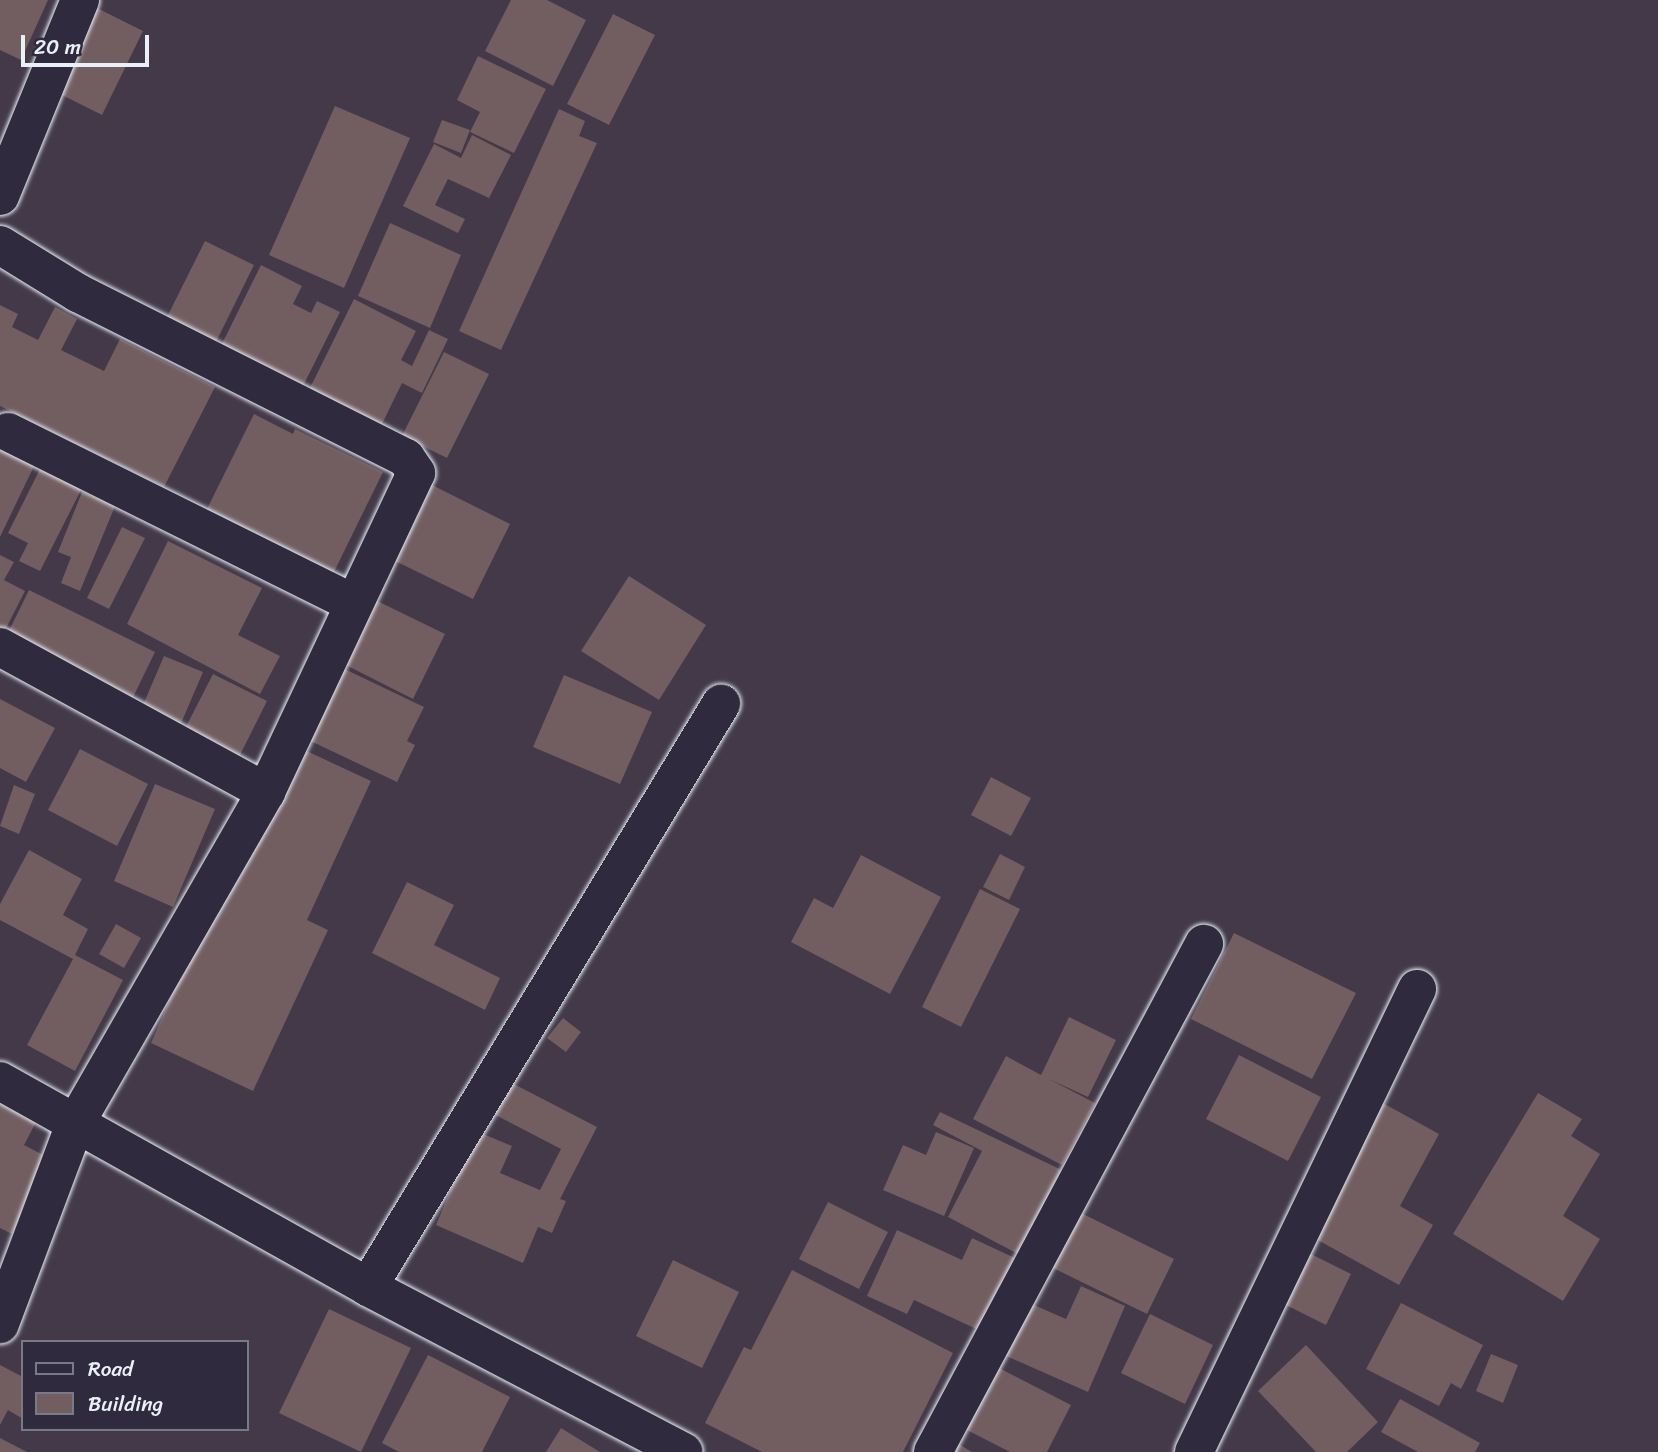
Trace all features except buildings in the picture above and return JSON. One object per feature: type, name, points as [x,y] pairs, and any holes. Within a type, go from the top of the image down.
[{"type":"street","points":[[0,196],[80,0]]},
{"type":"street","points":[[0,245],[78,293],[407,458],[416,473],[266,792],[75,1124],[0,1324]]},
{"type":"street","points":[[8,432],[354,604]]},
{"type":"street","points":[[0,647],[266,792]]},
{"type":"street","points":[[368,1287],[721,704]]},
{"type":"street","points":[[933,1452],[1204,944]]},
{"type":"street","points":[[1194,1452],[1417,989]]},
{"type":"street","points":[[0,1080],[368,1287],[682,1452]]}]
